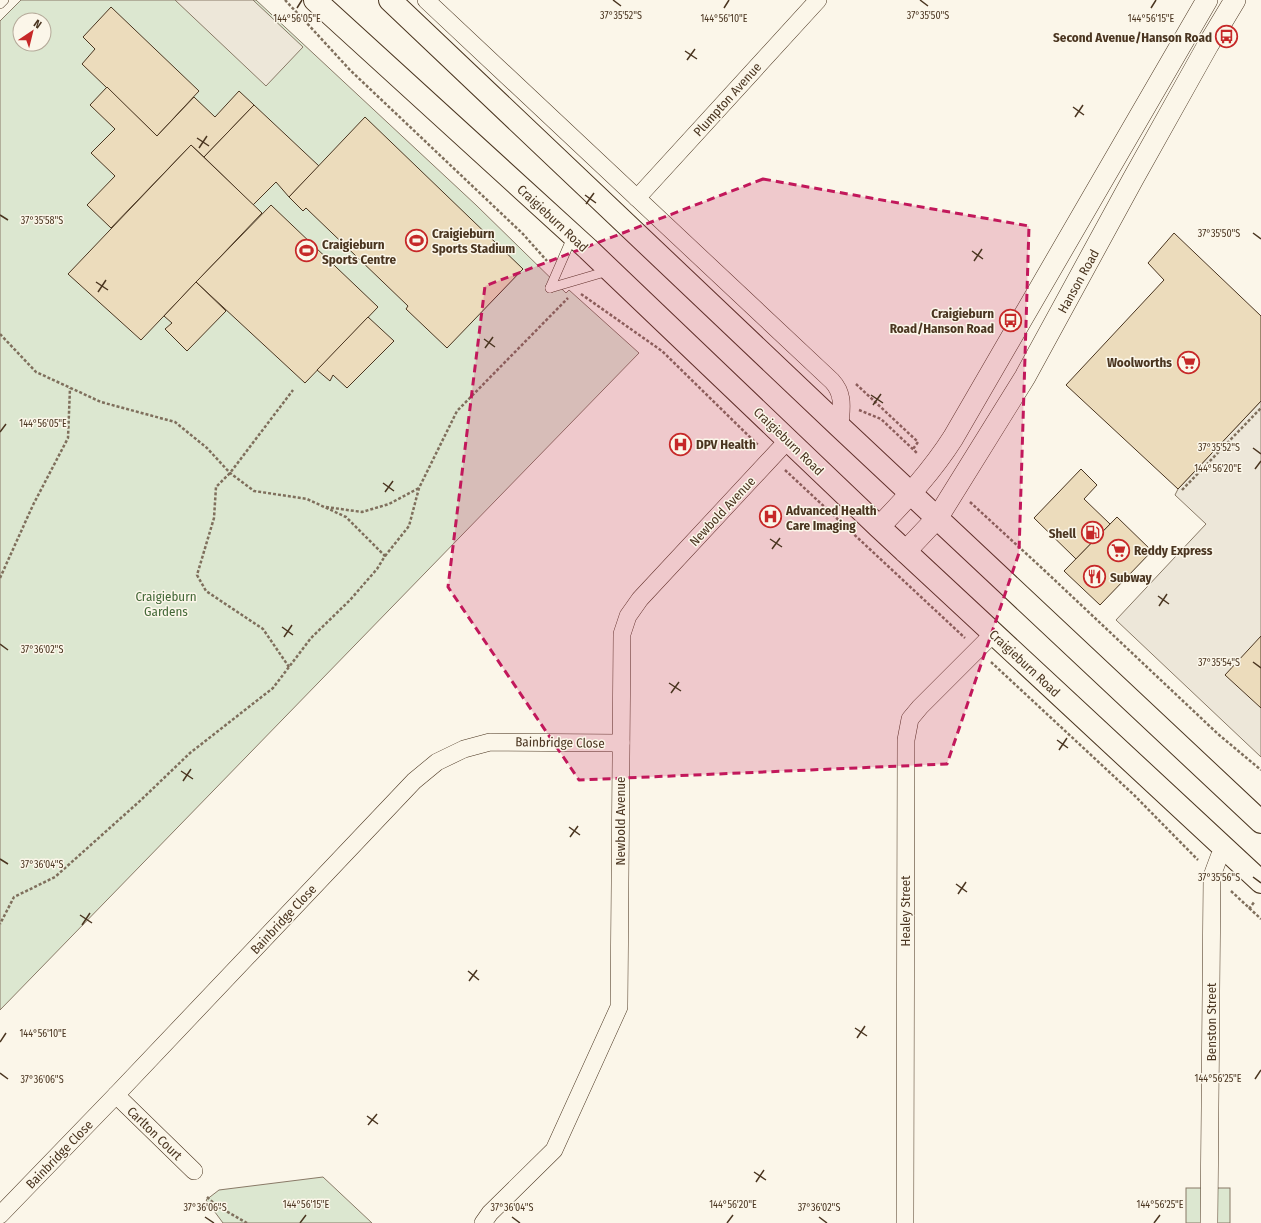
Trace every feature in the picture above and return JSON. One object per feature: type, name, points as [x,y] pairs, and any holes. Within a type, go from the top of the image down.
[{"type":"main road","name":"Craigieburn Road","points":[[316,0],[573,235],[905,552],[1261,882]]},
{"type":"main road","points":[[390,0],[840,427],[938,517],[1261,822]]},
{"type":"street","points":[[426,0],[832,381],[839,391],[841,398],[840,427]]},
{"type":"street","name":"Plumpton Avenue","points":[[637,198],[818,0]]},
{"type":"street","points":[[879,527],[912,493],[933,467],[953,438],[980,394],[1207,0]]},
{"type":"street","name":"Hanson Road","points":[[905,552],[938,517],[1025,377],[1208,45],[1235,0]]},
{"type":"street","name":"Newbold Avenue","points":[[484,1223],[490,1213],[554,1150],[619,1007],[622,634],[628,616],[640,599],[788,440]]},
{"type":"street","name":"Healey Street","points":[[904,1223],[906,740],[910,719],[920,707],[993,634]]},
{"type":"street","name":"Bainbridge Close","points":[[0,1215],[116,1096],[414,781],[437,762],[464,748],[490,742],[621,743]]},
{"type":"street","name":"Benston Street","points":[[1209,1223],[1212,876],[1219,857],[1226,848]]},
{"type":"street","name":"Carlton Court","points":[[116,1096],[194,1171]]},
{"type":"lane","points":[[0,4],[4,0]]},
{"type":"lane","points":[[573,235],[550,288],[610,270]]},
{"type":"path","points":[[285,0],[350,70],[523,234],[557,272]]},
{"type":"path","points":[[569,283],[585,298],[662,351],[757,444]]},
{"type":"path","points":[[0,924],[14,897],[55,877],[141,800],[190,753],[273,688],[311,638],[350,600],[378,569],[385,556],[409,526],[419,488],[457,411],[576,289]]},
{"type":"path","points":[[0,334],[36,372],[101,402],[175,422],[206,448],[230,473],[254,491],[307,499],[346,517],[385,556]]},
{"type":"path","points":[[0,578],[33,505],[68,438],[70,388]]},
{"type":"path","points":[[289,667],[263,629],[206,591],[197,575],[214,518],[216,487],[230,473],[293,390]]},
{"type":"path","points":[[841,403],[881,418],[933,467]]},
{"type":"path","points":[[1182,490],[1261,408]]},
{"type":"path","points":[[781,466],[1134,795],[1199,861]]},
{"type":"path","points":[[324,507],[362,512],[389,504],[419,488]]},
{"type":"path","points":[[956,490],[1044,570],[1218,734],[1261,770]]},
{"type":"path","points":[[1232,892],[1261,919]]},
{"type":"path","points":[[207,1197],[218,1206],[247,1223]]},
{"type":"highlighted area","points":[[763,179],[1029,226],[1019,553],[947,764],[579,780],[448,587],[485,286]]},
{"type":"green space","name":"Craigieburn Gardens","points":[[21,0],[256,0],[476,205],[566,293],[569,290],[639,353],[0,1010],[0,21]]},
{"type":"green space","points":[[323,1177],[372,1223],[223,1223],[206,1200],[219,1190]]},
{"type":"green space","points":[[1186,1188],[1230,1188],[1230,1223],[1186,1223]]},
{"type":"shaded area","points":[[175,0],[253,0],[303,47],[266,86]]},
{"type":"shaded area","points":[[1261,401],[1261,757],[1116,620],[1206,524],[1175,495],[1178,489]]},
{"type":"building","points":[[111,7],[199,91],[157,136],[82,64],[95,49],[83,37]]},
{"type":"building","points":[[107,87],[157,136],[194,97],[215,117],[239,91],[254,105],[204,157],[191,145],[111,228],[87,205],[115,176],[91,153],[115,129],[90,105]]},
{"type":"building","points":[[254,105],[319,166],[289,197],[276,182],[253,205],[204,157]]},
{"type":"building","name":"Craigieburn Sports Stadium","points":[[365,117],[523,269],[447,348],[406,309],[408,306],[306,208],[303,211],[289,197]]},
{"type":"building","points":[[191,145],[262,213],[141,340],[68,274]]},
{"type":"building","points":[[271,205],[378,307],[305,383],[196,282]]},
{"type":"building","points":[[1174,233],[1261,316],[1261,401],[1178,489],[1066,385],[1164,280],[1148,263]]},
{"type":"building","points":[[196,282],[226,311],[187,351],[165,329],[172,323],[164,316]]},
{"type":"building","points":[[368,317],[394,341],[347,388],[333,375],[330,381],[317,370]]},
{"type":"building","points":[[1081,469],[1097,485],[1084,499],[1110,524],[1076,559],[1034,518]]},
{"type":"building","points":[[1117,517],[1152,551],[1100,605],[1064,571]]},
{"type":"building","points":[[1261,636],[1261,708],[1225,675]]},
{"type":"place","name":"Second Avenue/Hanson Road","points":[[1227,37]]},
{"type":"place","name":"Craigieburn Sports Stadium","points":[[416,240]]},
{"type":"place","name":"Craigieburn Sports Centre","points":[[306,251]]},
{"type":"place","name":"Craigieburn Road/Hanson Road","points":[[1010,320]]},
{"type":"place","name":"Woolworths","points":[[1188,362]]},
{"type":"place","name":"DPV Health","points":[[680,444]]},
{"type":"place","name":"Advanced Health Care Imaging","points":[[771,517]]},
{"type":"place","name":"Shell","points":[[1092,533]]},
{"type":"place","name":"Reddy Express","points":[[1118,550]]},
{"type":"place","name":"Subway","points":[[1095,577]]}]
